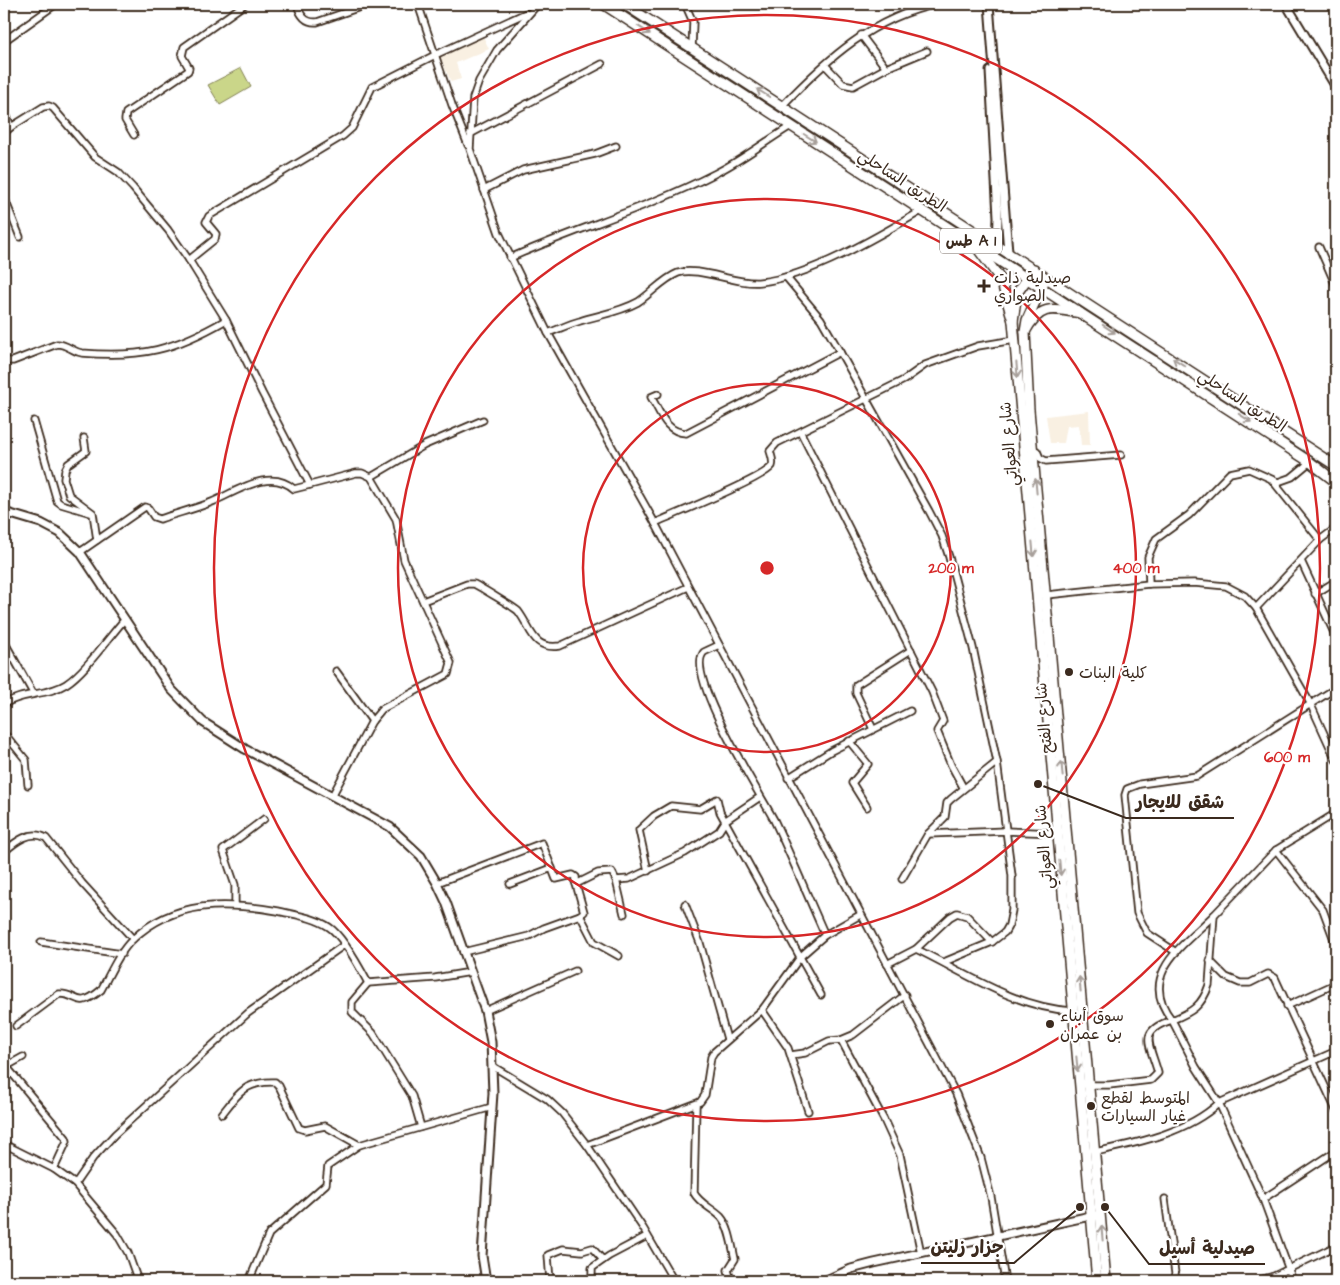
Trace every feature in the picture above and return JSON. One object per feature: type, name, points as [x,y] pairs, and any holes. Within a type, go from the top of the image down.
[{"type":"main road","name":"الطريق الساحلي","points":[[603,4],[1028,277],[1045,282],[1336,466]]},
{"type":"main road","name":"الطريق الساحلي","points":[[624,4],[1034,268],[1045,282],[1086,314],[1310,462],[1336,482]]},
{"type":"main road","points":[[968,238],[993,267],[1001,280],[1013,321]]},
{"type":"main road","points":[[1013,321],[1017,293],[1034,268]]},
{"type":"main road","points":[[1025,332],[1027,320],[1045,282]]},
{"type":"main road","points":[[1025,332],[1036,316],[1048,309],[1055,308],[1086,314]]},
{"type":"main road","name":"شارع العواتي","points":[[1013,321],[1035,523],[1048,733],[1073,1012],[1084,1085],[1096,1214],[1097,1281]]},
{"type":"main road","name":"شارع الفتح","points":[[1025,332],[1033,449],[1035,523],[1047,595],[1059,732],[1084,1085],[1095,1152],[1096,1214],[1106,1281]]},
{"type":"main road","points":[[1048,733],[1059,732]]},
{"type":"street","points":[[4,40],[56,4]]},
{"type":"street","points":[[134,134],[125,120],[126,113],[188,71],[189,68],[182,56],[184,47],[245,4]]},
{"type":"street","points":[[296,4],[304,19],[310,22],[317,22],[369,4]]},
{"type":"street","points":[[418,4],[498,233],[510,258],[610,448],[654,523],[860,916],[956,1094],[969,1125],[991,1197],[1005,1281]]},
{"type":"street","points":[[470,149],[473,98],[479,81],[497,50],[538,4]]},
{"type":"street","points":[[685,4],[693,22],[692,48]]},
{"type":"street","points":[[783,105],[860,35],[906,12],[938,4]]},
{"type":"street","points":[[985,4],[1008,252]]},
{"type":"street","points":[[990,4],[998,217],[997,245]]},
{"type":"street","points":[[1286,4],[1336,87]]},
{"type":"street","points":[[189,260],[215,239],[216,234],[206,222],[209,216],[343,136],[352,128],[372,87],[435,55],[530,12]]},
{"type":"street","points":[[860,35],[886,68]]},
{"type":"street","points":[[825,65],[843,84],[853,86],[886,68],[927,51]]},
{"type":"street","points":[[470,134],[602,64]]},
{"type":"street","points":[[4,132],[43,107],[53,108],[95,157],[118,172],[133,188],[168,230],[226,320],[310,485]]},
{"type":"street","points":[[4,109],[11,127]]},
{"type":"street","points":[[510,258],[587,226],[630,212],[715,174],[791,126]]},
{"type":"street","points":[[484,190],[531,168],[595,154],[616,146]]},
{"type":"street","points":[[4,197],[20,237]]},
{"type":"street","points":[[548,333],[581,320],[612,313],[637,302],[679,273],[691,272],[750,282],[786,276],[835,258],[884,233],[923,210]]},
{"type":"street","points":[[1319,247],[1336,286]]},
{"type":"street","points":[[786,276],[821,319],[909,472],[942,536],[973,648],[998,762],[1012,876],[1012,910],[1005,932],[992,942],[944,962]]},
{"type":"street","points":[[4,361],[13,362],[57,344],[78,353],[110,356],[160,350],[183,343],[226,320]]},
{"type":"street","points":[[654,523],[752,479],[771,467],[773,461],[771,448],[865,398],[904,380],[925,365],[978,346],[1014,340]]},
{"type":"street","points":[[658,394],[651,397],[668,427],[676,432],[686,433],[840,352]]},
{"type":"street","points":[[371,477],[425,445],[483,420]]},
{"type":"street","points":[[34,421],[57,501],[61,504],[93,513]]},
{"type":"street","points":[[801,433],[932,692],[943,721],[937,731],[951,765],[963,787]]},
{"type":"street","points":[[84,438],[86,451],[68,464],[64,478],[69,495],[93,513],[97,540]]},
{"type":"street","points":[[1033,449],[1046,462],[1120,456]]},
{"type":"street","points":[[1149,584],[1148,557],[1156,539],[1189,515],[1230,473],[1249,469],[1272,480],[1286,480],[1310,462]]},
{"type":"street","points":[[80,552],[145,507],[148,508],[154,517],[160,519],[210,502],[262,481],[285,482],[294,489],[356,473],[362,473],[371,477],[396,519],[404,560],[451,663],[448,674],[382,709],[372,721],[332,796]]},
{"type":"street","points":[[1272,480],[1320,540]]},
{"type":"street","points":[[4,512],[41,523],[60,533],[80,552],[171,689],[203,722],[245,749],[390,827],[421,856],[437,882],[485,1012],[494,1066],[482,1256],[486,1281]]},
{"type":"street","points":[[1256,608],[1320,540],[1336,528]]},
{"type":"street","points":[[1301,561],[1336,636]]},
{"type":"street","points":[[1316,594],[1336,581]]},
{"type":"street","points":[[1047,595],[1149,584],[1194,583],[1226,586],[1245,596],[1256,608],[1310,703],[1336,760]]},
{"type":"street","points":[[423,601],[467,584],[474,584],[519,612],[540,645],[550,648],[573,640],[688,587]]},
{"type":"street","points":[[4,704],[14,697],[64,686],[77,676],[125,619]]},
{"type":"street","points":[[4,641],[33,693]]},
{"type":"street","points":[[718,645],[701,655],[700,662],[719,722],[774,821],[826,935]]},
{"type":"street","points":[[873,729],[856,692],[856,685],[911,650]]},
{"type":"street","points":[[336,671],[372,721]]},
{"type":"street","points":[[1176,952],[1147,933],[1137,913],[1125,795],[1127,789],[1140,784],[1197,776],[1336,688]]},
{"type":"street","points":[[788,778],[849,741],[910,711]]},
{"type":"street","points":[[4,733],[26,760],[28,785]]},
{"type":"street","points":[[849,741],[868,764],[852,783],[868,807]]},
{"type":"street","points":[[902,879],[928,834],[942,821],[946,813],[947,803],[963,787],[998,762]]},
{"type":"street","points":[[616,880],[629,879],[692,848],[719,831],[726,820],[760,797]]},
{"type":"street","points":[[648,870],[639,830],[654,816],[671,806],[700,808],[717,799],[720,812],[821,995]]},
{"type":"street","points":[[1293,1281],[1263,1199],[1219,1103],[1196,1067],[1164,1006],[1158,986],[1161,972],[1176,952],[1276,850],[1336,813]]},
{"type":"street","points":[[235,904],[235,885],[223,850],[264,819]]},
{"type":"street","points":[[928,834],[1006,831],[1057,833]]},
{"type":"street","points":[[4,852],[26,837],[40,835],[46,838],[82,883],[132,939]]},
{"type":"street","points":[[437,882],[538,843],[544,845],[556,879],[576,877],[576,884],[584,912],[580,916],[544,928],[529,936],[463,952]]},
{"type":"street","points":[[1276,850],[1323,910],[1336,945]]},
{"type":"street","points":[[510,884],[552,868]]},
{"type":"street","points":[[576,884],[598,873],[612,872],[616,880],[624,914]]},
{"type":"street","points":[[16,1026],[59,994],[64,994],[78,1001],[87,1000],[101,990],[132,939],[155,923],[195,908],[235,904],[296,915],[318,922],[330,928],[344,945],[368,983]]},
{"type":"street","points":[[685,904],[700,943],[727,1039]]},
{"type":"street","points":[[887,964],[916,949],[950,917],[957,913],[966,916],[992,942]]},
{"type":"street","points":[[1084,1085],[1110,1086],[1151,1080],[1158,1072],[1148,1039],[1149,1034],[1156,1025],[1194,1011],[1203,1002],[1209,985],[1214,915]]},
{"type":"street","points":[[580,916],[594,942],[619,956]]},
{"type":"street","points":[[588,1145],[696,1106],[705,1095],[711,1057],[727,1039],[762,1010],[801,956],[826,935],[860,916]]},
{"type":"street","points":[[41,942],[122,954]]},
{"type":"street","points":[[75,1184],[93,1158],[115,1134],[248,1014],[344,945]]},
{"type":"street","points":[[916,949],[1004,993],[1039,1007],[1073,1012]]},
{"type":"street","points":[[1210,961],[1226,977],[1240,983],[1250,983],[1265,975],[1272,975],[1279,984],[1336,1110]]},
{"type":"street","points":[[1288,1006],[1335,987],[1336,969]]},
{"type":"street","points":[[485,1012],[574,971]]},
{"type":"street","points":[[421,1127],[412,1096],[373,1033],[352,1012],[352,1002],[368,983],[435,978],[471,972]]},
{"type":"street","points":[[790,1055],[805,1053],[829,1041],[841,1040],[860,1030],[904,995]]},
{"type":"street","points":[[762,1010],[790,1055],[808,1111]]},
{"type":"street","points":[[841,1040],[884,1120],[900,1155],[921,1253]]},
{"type":"street","points":[[1095,1152],[1160,1135],[1191,1124],[1219,1103],[1336,1051]]},
{"type":"street","points":[[23,1057],[5,1067],[66,1138],[67,1141],[54,1169]]},
{"type":"street","points":[[494,1066],[547,1099],[562,1113],[588,1145],[674,1281]]},
{"type":"street","points":[[222,1114],[240,1091],[253,1084],[275,1082],[280,1086],[299,1128],[305,1130],[326,1126],[359,1145]]},
{"type":"street","points":[[696,1106],[694,1193],[697,1199],[722,1218],[726,1226],[735,1259],[728,1270],[731,1281]]},
{"type":"street","points":[[249,1281],[269,1234],[326,1184],[328,1166],[359,1145],[492,1108]]},
{"type":"street","points":[[4,1144],[54,1169],[75,1184],[117,1234],[128,1254],[138,1281]]},
{"type":"street","points":[[1263,1199],[1336,1151]]},
{"type":"street","points":[[1165,1200],[1176,1281]]},
{"type":"street","points":[[824,1281],[851,1269],[1096,1214]]},
{"type":"street","points":[[592,1281],[592,1268],[647,1236]]},
{"type":"street","points":[[1256,1281],[1288,1269],[1336,1246]]},
{"type":"street","points":[[550,1281],[548,1255],[563,1249],[582,1250],[592,1248],[603,1260]]},
{"type":"shaded area","points":[[483,36],[489,49],[456,63],[461,79],[451,82],[440,57]]},
{"type":"shaded area","points":[[1089,411],[1090,445],[1081,445],[1079,425],[1067,426],[1064,443],[1050,443],[1046,416]]},
{"type":"green space","points":[[241,68],[251,87],[220,105],[208,85]]},
{"type":"place","name":"صيدلية ذات الصواري","points":[[984,286]]},
{"type":"place","name":"كلية البنات","points":[[1069,672]]},
{"type":"place","name":"شقق للايجار","points":[[1038,784]]},
{"type":"place","name":"سوق أبناء بن عمران","points":[[1050,1024]]},
{"type":"place","name":"المتوسط لقطع غيار السيارات","points":[[1091,1106]]},
{"type":"place","name":"جزار زليتن","points":[[1080,1207]]},
{"type":"place","name":"صيدلية أسيل","points":[[1105,1207]]}]
